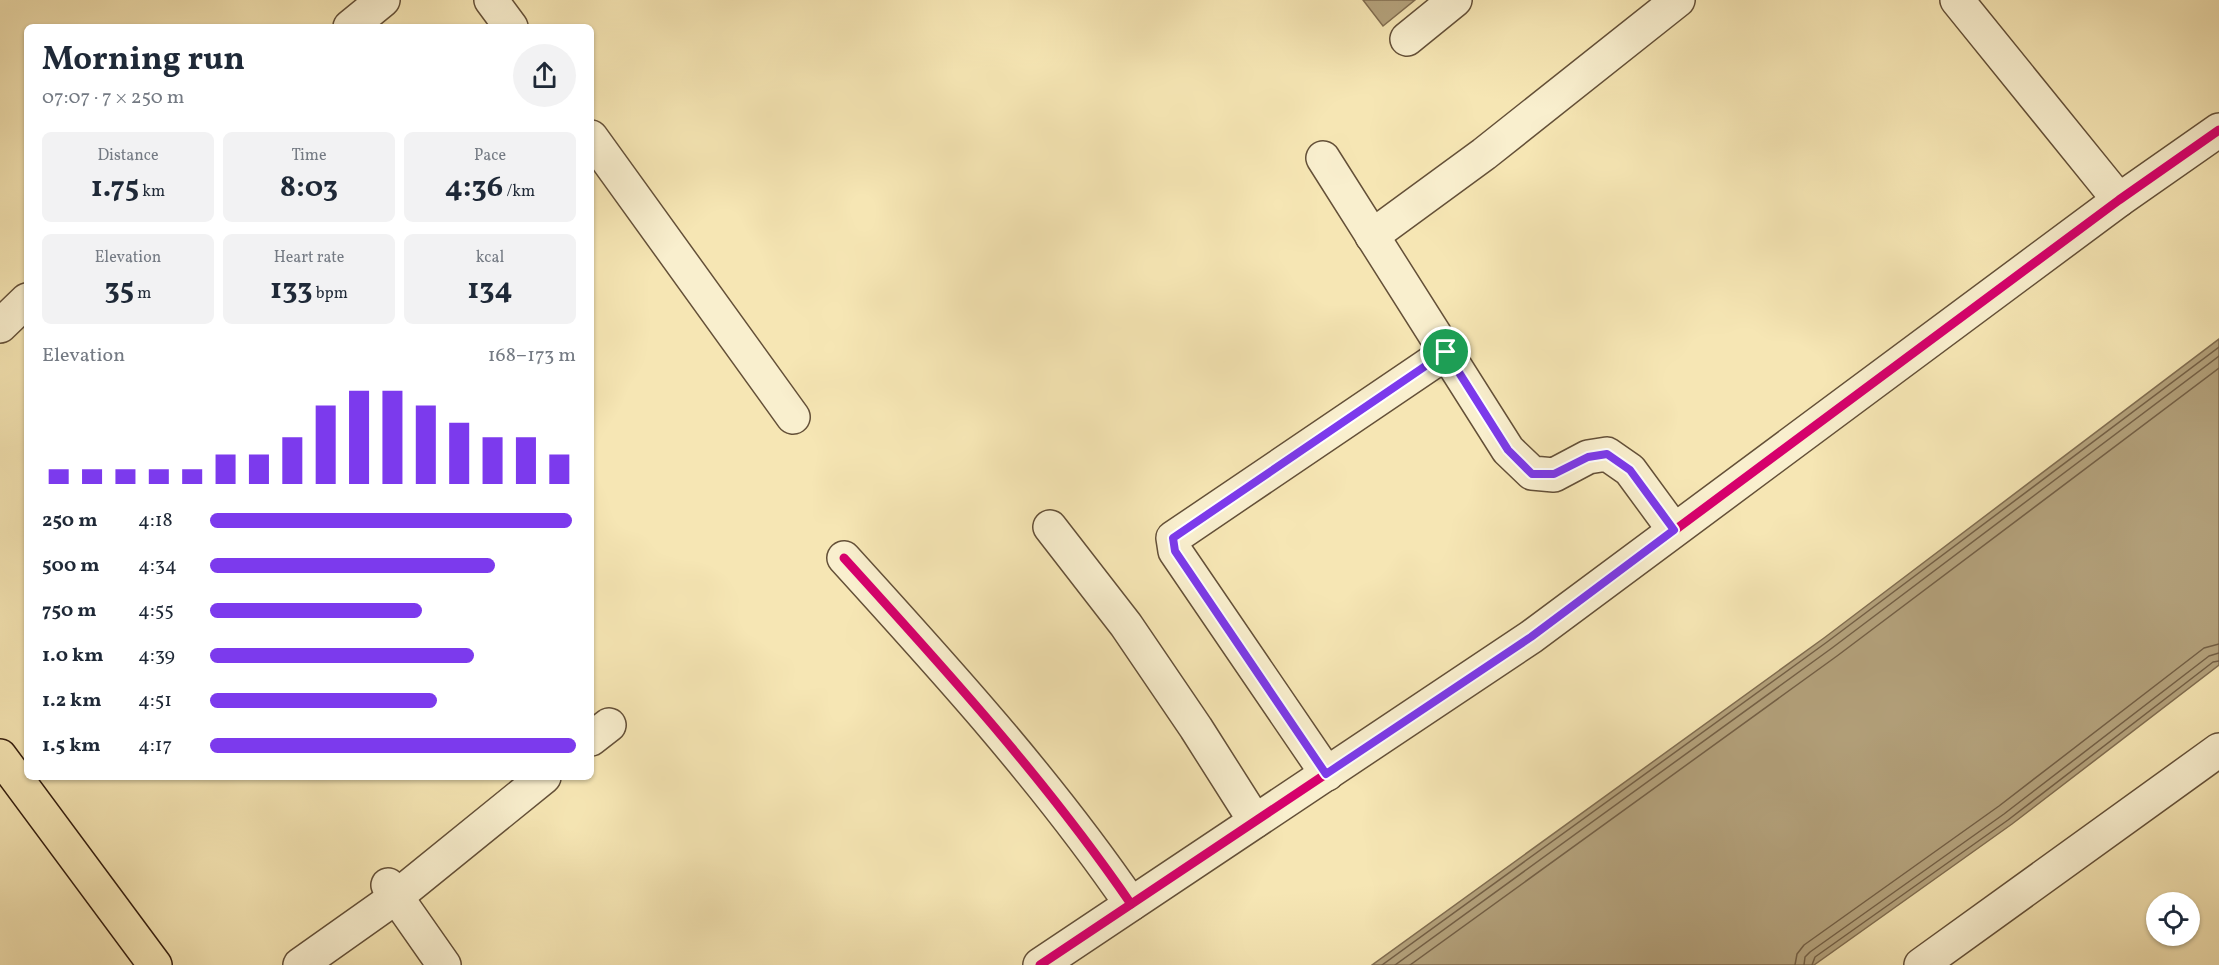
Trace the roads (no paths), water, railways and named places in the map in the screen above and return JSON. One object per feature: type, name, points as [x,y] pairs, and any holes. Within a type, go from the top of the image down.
[{"type":"highway","points":[[0,756],[155,965]]},
{"type":"street","points":[[354,24],[383,0]]},
{"type":"street","points":[[491,0],[509,24]]},
{"type":"street","points":[[1407,39],[1455,0]]},
{"type":"street","points":[[1372,236],[1484,154],[1678,0]]},
{"type":"street","points":[[1957,0],[2119,200]]},
{"type":"street","points":[[1040,965],[1531,637],[2119,200],[2219,130]]},
{"type":"street","points":[[594,141],[793,417]]},
{"type":"street","points":[[1323,158],[1508,450],[1532,474],[1554,474],[1588,457],[1607,454],[1630,470],[1674,530]]},
{"type":"street","points":[[0,326],[24,303]]},
{"type":"street","points":[[1326,774],[1175,551],[1173,538],[1446,352]]},
{"type":"street","points":[[1050,527],[1126,626],[1196,728],[1255,821]]},
{"type":"street","points":[[844,558],[944,668],[1054,798],[1131,904]]},
{"type":"street","points":[[1925,964],[2216,758]]},
{"type":"street","points":[[300,965],[392,891],[540,780]]},
{"type":"street","points":[[392,891],[444,965]]},
{"type":"water","points":[[1363,0],[1415,0],[1383,26]]},
{"type":"water","points":[[2219,339],[2219,665],[2012,824],[1814,965],[1372,965],[1824,638]]}]
